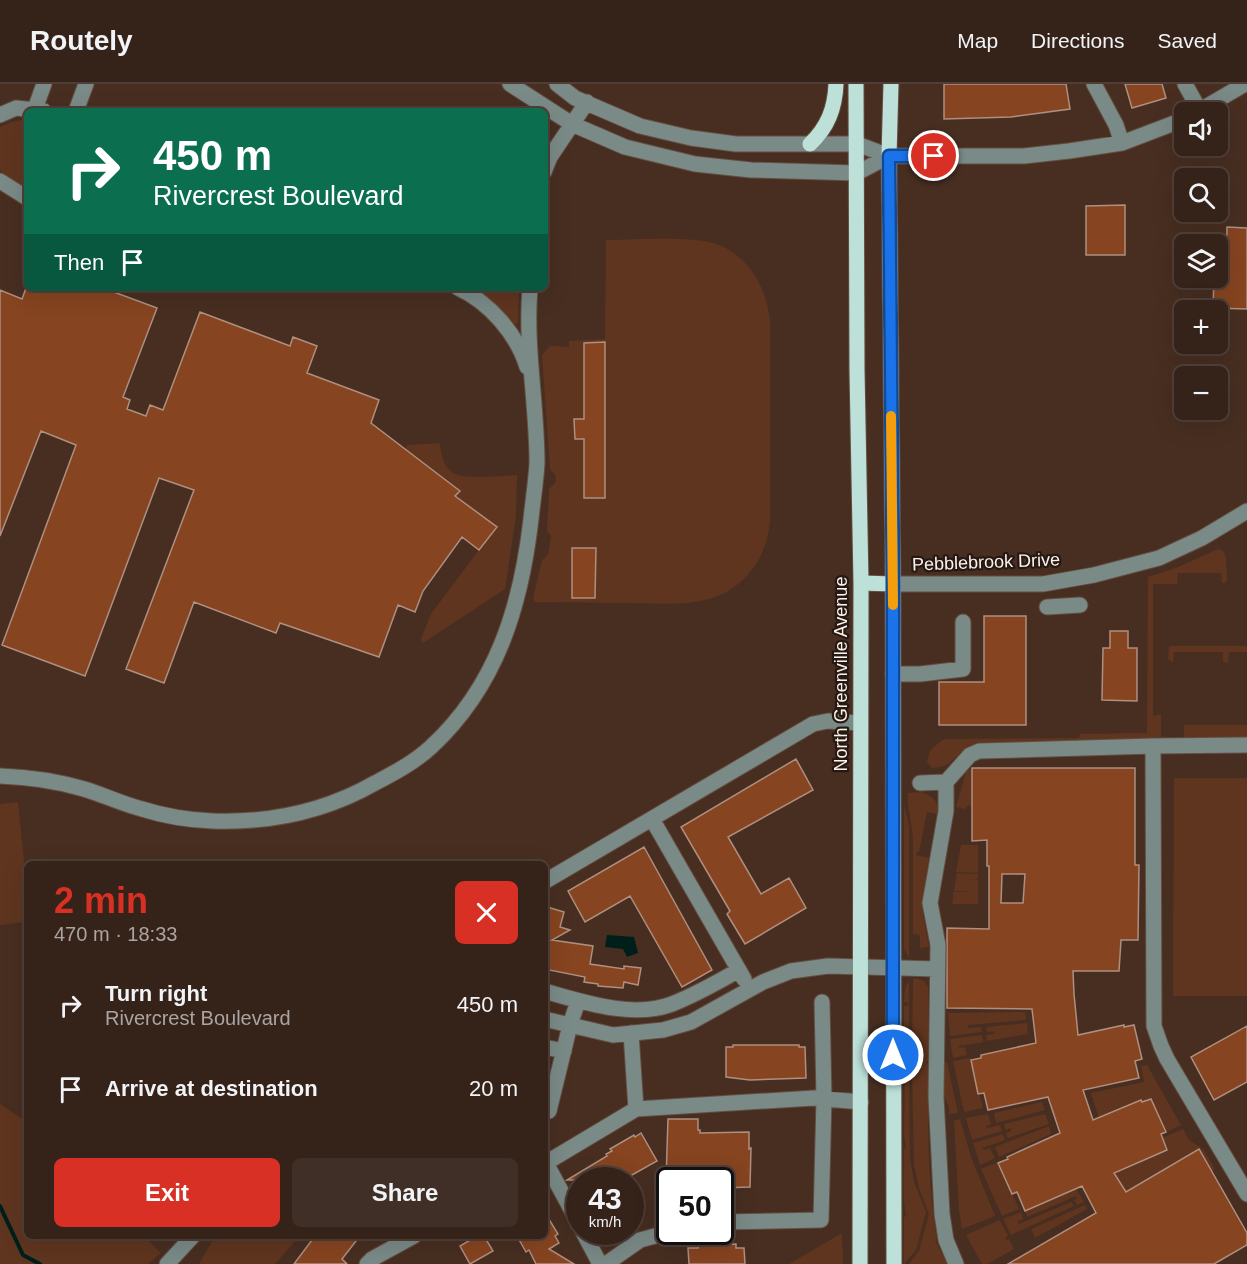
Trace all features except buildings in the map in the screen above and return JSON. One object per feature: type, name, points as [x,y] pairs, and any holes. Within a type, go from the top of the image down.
[{"type":"main road","points":[[810,144],[829,120],[835,100],[836,84]]},
{"type":"main road","name":"North Greenville Avenue","points":[[856,84],[861,583],[860,1264]]},
{"type":"main road","points":[[891,84],[889,156],[893,584],[894,1264]]},
{"type":"main road","points":[[861,583],[893,584]]},
{"type":"street","points":[[40,108],[44,84]]},
{"type":"street","points":[[77,108],[86,84]]},
{"type":"street","points":[[510,84],[547,108]]},
{"type":"street","points":[[556,84],[575,98],[640,126],[691,138],[736,144],[857,144],[889,156],[1024,156],[1122,143],[1174,123]]},
{"type":"street","points":[[1094,84],[1119,131],[1122,143]]},
{"type":"street","points":[[1185,84],[1194,102]]},
{"type":"street","points":[[1215,102],[1245,84]]},
{"type":"street","points":[[548,162],[586,102]]},
{"type":"street","points":[[0,114],[16,108],[24,109]]},
{"type":"street","points":[[548,109],[572,124],[625,147],[695,164],[751,170],[857,173],[889,156]]},
{"type":"street","points":[[0,181],[24,196]]},
{"type":"street","points":[[464,291],[475,296],[502,322],[523,354],[533,393]]},
{"type":"street","points":[[0,776],[60,783],[107,796],[140,809],[172,816],[210,821],[261,820],[295,814],[355,794],[393,773],[429,749],[452,726],[469,704],[500,651],[510,622],[526,556],[537,464],[528,317],[530,291]]},
{"type":"street","name":"Pebblebrook Drive","points":[[893,584],[1043,584],[1094,575],[1159,558],[1202,538],[1247,511]]},
{"type":"street","points":[[1047,607],[1080,605]]},
{"type":"street","points":[[893,674],[920,674],[963,669],[963,622]]},
{"type":"street","points":[[548,880],[813,724],[828,721],[860,723]]},
{"type":"street","points":[[956,1264],[946,1240],[942,1208],[936,1097],[938,945],[930,895],[946,811],[946,782],[970,755],[979,751],[1247,745]]},
{"type":"street","points":[[1153,746],[1154,1026],[1161,1047],[1247,1194]]},
{"type":"street","points":[[920,783],[946,782]]},
{"type":"street","points":[[652,819],[750,989]]},
{"type":"street","points":[[548,1020],[613,1035],[663,1030],[691,1022],[773,977],[791,970],[828,966],[937,969]]},
{"type":"street","points":[[548,992],[629,1011],[671,1005],[739,970]]},
{"type":"street","points":[[549,1111],[570,1025],[579,1001]]},
{"type":"street","points":[[734,1222],[821,1220],[824,1098],[822,1002]]},
{"type":"street","points":[[631,1033],[636,1109]]},
{"type":"street","points":[[548,1048],[564,1051]]},
{"type":"street","points":[[548,1161],[636,1109],[824,1098],[861,1102]]},
{"type":"street","points":[[548,1168],[566,1201]]},
{"type":"street","points":[[606,1264],[640,1240],[656,1236]]},
{"type":"street","points":[[167,1264],[189,1239]]},
{"type":"street","points":[[367,1264],[409,1239]]},
{"type":"street","points":[[590,1245],[600,1264]]},
{"type":"shaded area","points":[[24,120],[24,187],[10,180],[0,170],[0,127]]},
{"type":"shaded area","points":[[661,239],[713,243],[725,248],[745,263],[760,284],[765,296],[770,321],[770,521],[768,535],[764,548],[751,571],[731,589],[719,596],[688,603],[670,604],[535,602],[533,598],[542,560],[548,555],[551,536],[547,531],[549,489],[555,483],[556,476],[550,469],[542,355],[550,346],[569,347],[569,341],[605,339],[606,240]]},
{"type":"shaded area","points":[[480,291],[519,291],[518,323],[513,325],[493,301]]},
{"type":"shaded area","points":[[440,443],[445,463],[453,473],[475,477],[517,475],[516,516],[505,589],[423,643],[421,639],[431,614],[496,527],[455,496],[459,490],[406,449],[407,445]]},
{"type":"shaded area","points":[[1218,549],[1223,551],[1226,557],[1227,580],[1225,583],[1222,583],[1221,573],[1178,573],[1177,584],[1153,584],[1153,716],[1161,714],[1161,737],[1092,743],[1068,743],[1065,740],[1065,742],[979,742],[965,748],[952,761],[940,767],[932,768],[927,762],[930,750],[944,739],[1079,738],[1080,734],[1147,733],[1148,577],[1176,568]]},
{"type":"shaded area","points":[[1169,646],[1247,646],[1247,652],[1229,652],[1228,663],[1223,662],[1223,652],[1174,652],[1173,663],[1168,659]]},
{"type":"shaded area","points":[[1184,725],[1247,725],[1247,737],[1184,737]]},
{"type":"shaded area","points":[[972,768],[972,805],[967,806],[966,809],[956,807],[966,772]]},
{"type":"shaded area","points":[[1174,778],[1247,778],[1247,996],[1173,996]]},
{"type":"shaded area","points":[[921,792],[935,800],[938,810],[937,814],[927,812],[919,852],[916,855],[929,858],[923,895],[923,915],[929,947],[920,948],[920,935],[913,934],[913,840],[908,793]]},
{"type":"shaded area","points":[[18,802],[24,861],[24,922],[0,925],[0,804]]},
{"type":"shaded area","points":[[904,805],[909,825],[909,958],[904,949]]},
{"type":"shaded area","points":[[961,845],[978,845],[978,873],[956,872]]},
{"type":"shaded area","points":[[957,873],[978,874],[978,879],[974,879],[978,880],[978,904],[952,904],[953,898],[957,898],[953,897],[953,892],[975,892],[954,891]]},
{"type":"shaded area","points":[[913,979],[924,981],[928,987],[928,1061],[926,1062],[928,1065],[930,1174],[937,1239],[935,1240],[947,1264],[909,1264],[919,1251],[929,1214],[919,1188],[914,1165],[912,1070],[917,1059],[912,1044]]},
{"type":"shaded area","points":[[909,981],[909,1045],[914,1058],[909,1069],[910,1159],[914,1182],[926,1212],[916,1250],[904,1264],[905,1062],[911,1061],[911,1052],[904,1052],[904,1006],[908,1005],[908,1002],[904,1002],[905,988]]},
{"type":"shaded area","points":[[1025,1012],[1026,1020],[968,1025],[968,1028],[981,1027],[982,1032],[950,1036],[948,1013]]},
{"type":"shaded area","points":[[1027,1023],[1028,1034],[987,1041],[986,1035],[994,1034],[993,1031],[987,1032],[986,1027]]},
{"type":"shaded area","points":[[982,1035],[983,1042],[959,1046],[959,1048],[965,1047],[967,1055],[953,1058],[950,1039]]},
{"type":"shaded area","points":[[970,1058],[983,1108],[964,1112],[953,1061]]},
{"type":"shaded area","points":[[947,1062],[958,1113],[949,1114],[949,1107],[943,1093],[943,1064]]},
{"type":"shaded area","points":[[1147,1065],[1181,1125],[1166,1132],[1151,1099],[1142,1102],[1141,1100],[1099,1118],[1091,1093],[1144,1082],[1141,1066]]},
{"type":"shaded area","points":[[1042,1102],[1045,1110],[996,1123],[994,1113]]},
{"type":"shaded area","points":[[0,1104],[24,1120],[24,1239],[146,1239],[161,1253],[148,1264],[0,1264]]},
{"type":"shaded area","points":[[988,1114],[991,1124],[986,1126],[987,1128],[1000,1125],[1002,1131],[972,1140],[966,1118]]},
{"type":"shaded area","points":[[1045,1114],[1049,1124],[1008,1138],[1006,1133],[1011,1131],[1011,1128],[1006,1130],[1004,1124]]},
{"type":"shaded area","points":[[960,1119],[971,1157],[995,1216],[962,1229],[954,1121]]},
{"type":"shaded area","points":[[1049,1126],[1051,1134],[999,1157],[995,1147]]},
{"type":"shaded area","points":[[1183,1129],[1189,1140],[1203,1149],[1215,1169],[1211,1171],[1199,1150],[1126,1192],[1115,1173],[1167,1151],[1162,1138]]},
{"type":"shaded area","points":[[1003,1134],[1005,1140],[982,1148],[984,1150],[990,1148],[995,1158],[980,1165],[973,1143]]},
{"type":"shaded area","points":[[998,1162],[1019,1209],[1002,1216],[981,1169]]},
{"type":"shaded area","points":[[1076,1189],[1084,1202],[1077,1205],[1074,1200],[1077,1199],[1076,1196],[1027,1217],[1025,1211]]},
{"type":"shaded area","points":[[1071,1202],[1074,1206],[1011,1235],[1003,1219],[1021,1212],[1023,1219],[1018,1221],[1019,1224]]},
{"type":"shaded area","points":[[1085,1205],[1087,1209],[1035,1238],[1031,1229]]},
{"type":"shaded area","points":[[1000,1220],[1008,1236],[1005,1238],[1009,1239],[1014,1249],[987,1264],[982,1264],[966,1235]]},
{"type":"shaded area","points":[[842,1233],[843,1264],[789,1264]]},
{"type":"shaded area","points":[[213,1239],[297,1239],[275,1264],[199,1264]]},
{"type":"water","points":[[607,935],[634,937],[638,953],[627,957],[623,949],[605,947]]},
{"type":"waterway","points":[[0,1206],[23,1255],[40,1264]]},
{"type":"slow traffic","points":[[891,416],[893,605]]},
{"type":"route","points":[[893,1055],[893,584],[889,156],[934,156]]}]
